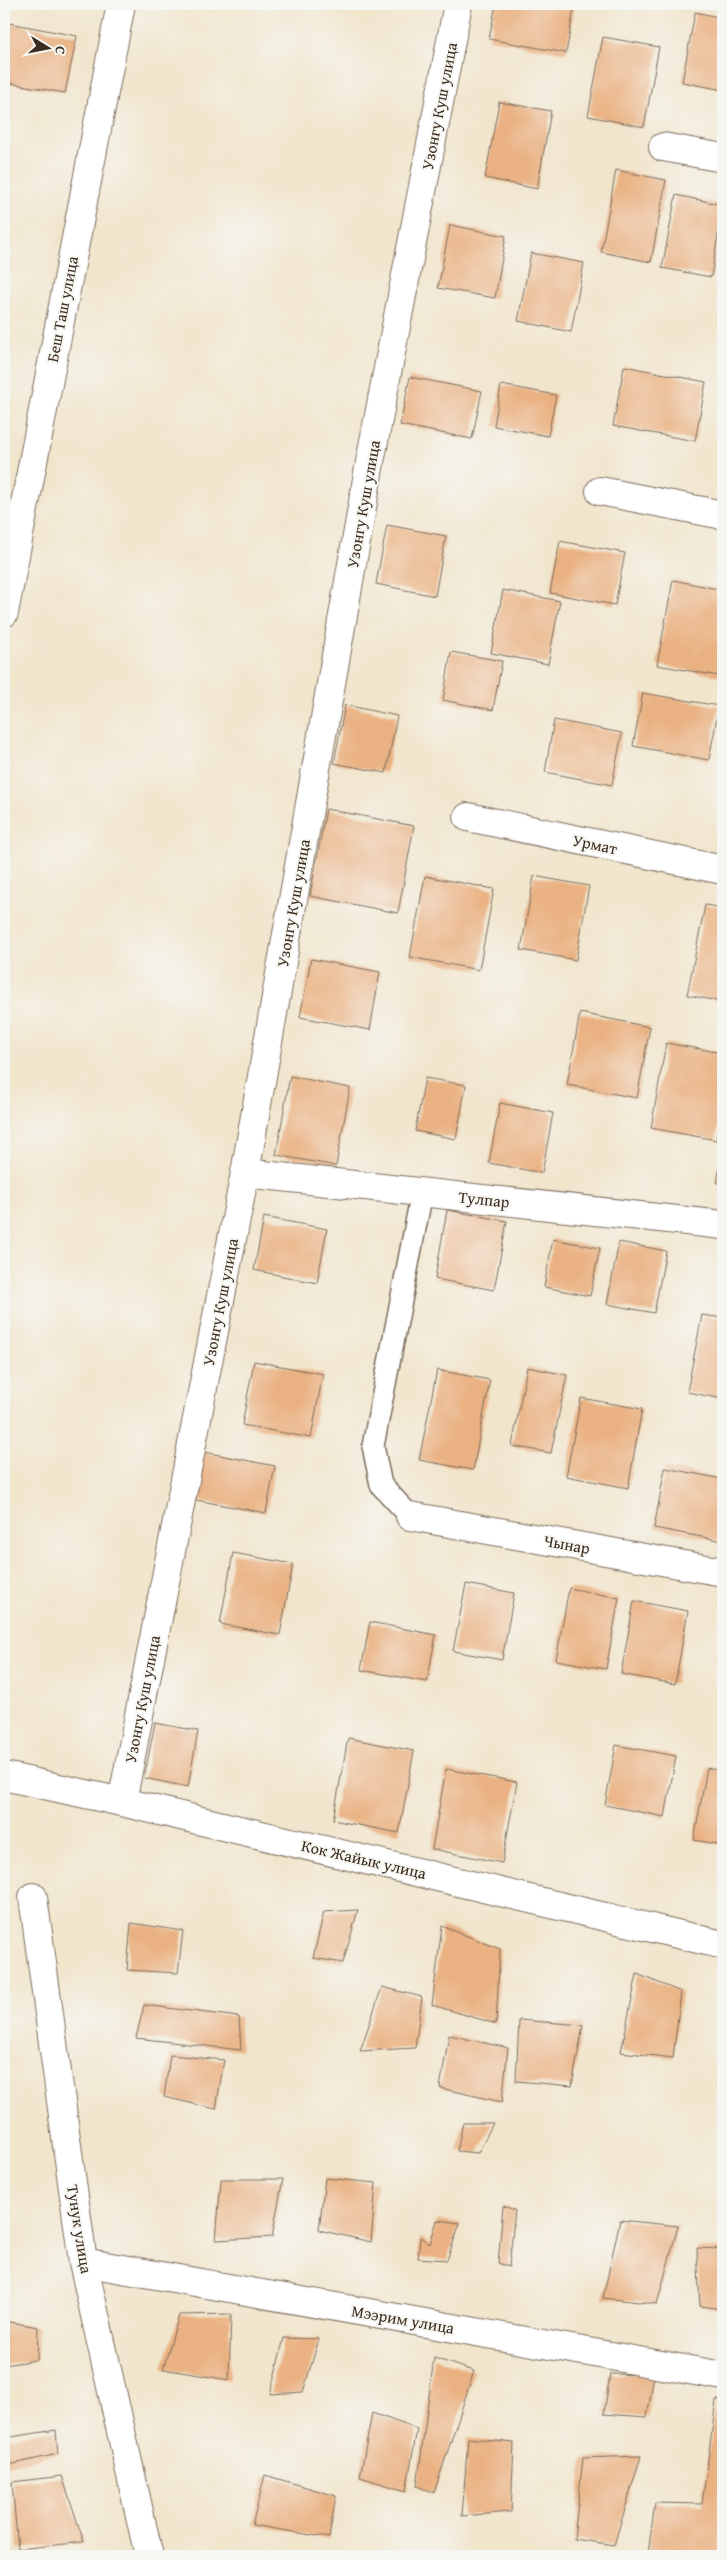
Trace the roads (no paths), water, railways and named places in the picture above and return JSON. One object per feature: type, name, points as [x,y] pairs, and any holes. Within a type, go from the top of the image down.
[{"type":"street","name":"Беш Таш улица","points":[[4,613],[120,4]]},
{"type":"street","name":"Узонгу Куш улица","points":[[122,1802],[245,1173],[370,462],[458,4]]},
{"type":"street","points":[[663,147],[723,158]]},
{"type":"street","points":[[600,492],[723,515]]},
{"type":"street","name":"Урмат","points":[[468,817],[723,870]]},
{"type":"street","name":"Тулпар","points":[[245,1173],[723,1225]]},
{"type":"street","name":"Чынар","points":[[410,1516],[723,1572]]},
{"type":"street","name":"Кок Жайык улица","points":[[4,1776],[122,1802],[723,1946]]},
{"type":"street","name":"Тунук улица","points":[[33,1897],[83,2262],[149,2556]]},
{"type":"street","name":"Мээрим улица","points":[[83,2262],[723,2376]]},
{"type":"lane","points":[[410,1516],[381,1485],[373,1446],[422,1192]]}]
